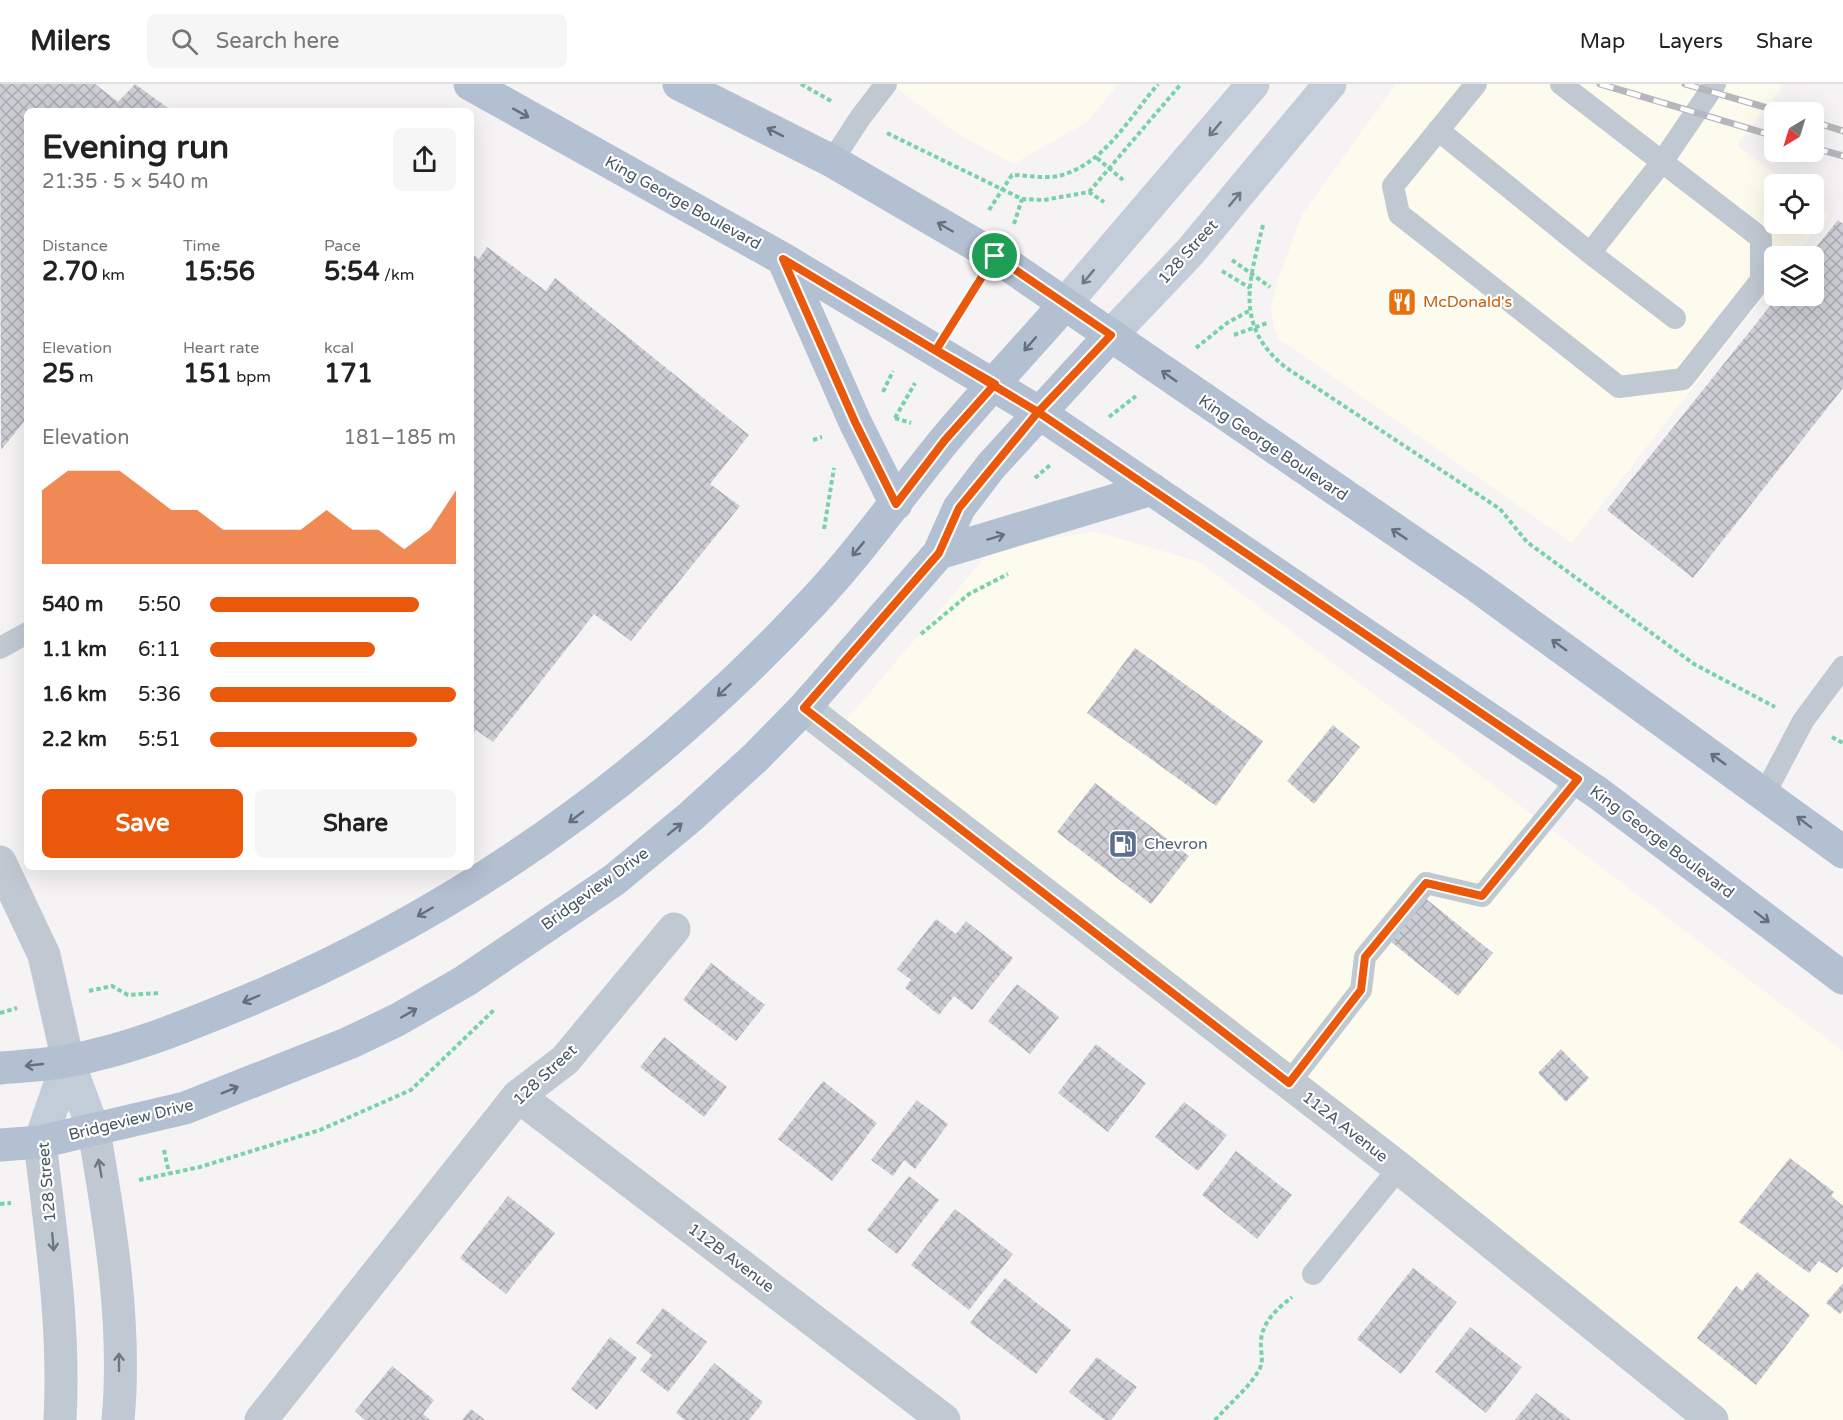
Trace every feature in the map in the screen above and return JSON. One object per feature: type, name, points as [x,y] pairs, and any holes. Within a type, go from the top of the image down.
[{"type":"main road","name":"King George Boulevard","points":[[470,84],[783,259],[995,384],[1578,779],[1843,978]]},
{"type":"main road","name":"King George Boulevard","points":[[679,84],[832,161],[995,256],[1474,584],[1765,793],[1843,852]]},
{"type":"main road","points":[[0,1068],[68,1061],[195,1023],[314,973],[476,883],[569,822],[645,764],[755,662],[814,602],[896,504],[945,440],[1253,84]]},
{"type":"main road","name":"128 Street","points":[[1038,412],[1190,252],[1330,84]]},
{"type":"main road","points":[[783,259],[855,422],[896,504]]},
{"type":"main road","name":"Bridgeview Drive","points":[[0,1145],[40,1142],[185,1108],[349,1043],[397,1020],[465,981],[614,880],[689,818],[755,758],[804,708],[939,553],[959,508],[1038,412]]},
{"type":"main road","points":[[939,553],[1152,489]]},
{"type":"main road","points":[[68,1061],[94,1131]]},
{"type":"main road","name":"128 Street","points":[[40,1142],[68,1061]]},
{"type":"street","name":"112A Avenue","points":[[804,708],[1399,1168],[1712,1420]]},
{"type":"street","points":[[0,862],[44,955],[68,1061]]},
{"type":"street","name":"128 Street","points":[[261,1420],[518,1096],[565,1060],[674,929]]},
{"type":"street","name":"112B Avenue","points":[[518,1096],[944,1420]]},
{"type":"street","points":[[94,1131],[110,1227],[119,1343],[118,1420]]},
{"type":"street","name":"128 Street","points":[[40,1142],[52,1228],[61,1330],[60,1420]]},
{"type":"lane","points":[[832,161],[886,84]]},
{"type":"lane","points":[[1476,84],[1393,186],[1399,214],[1619,387],[1683,379],[1761,280],[1761,238],[1560,84]]},
{"type":"lane","points":[[1590,253],[1662,162],[1715,84]]},
{"type":"lane","points":[[1438,130],[1590,253],[1675,318]]},
{"type":"lane","points":[[0,648],[24,635]]},
{"type":"lane","points":[[1765,793],[1803,721],[1843,667]]},
{"type":"lane","points":[[1289,1083],[1361,990],[1365,957],[1426,883],[1482,896],[1578,779]]},
{"type":"lane","points":[[1313,1274],[1399,1168]]},
{"type":"path","points":[[801,84],[821,95]]},
{"type":"path","points":[[989,210],[1012,175],[1057,177],[1080,168],[1096,158],[1158,84]]},
{"type":"path","points":[[894,137],[1022,199],[1044,200],[1089,192],[1181,84]]},
{"type":"path","points":[[1096,158],[1125,182]]},
{"type":"path","points":[[1089,192],[1111,207]]},
{"type":"path","points":[[895,418],[1013,225],[1022,199]]},
{"type":"path","points":[[1232,260],[1270,287]]},
{"type":"path","points":[[1228,274],[1250,288],[1249,311],[1255,327],[1264,347],[1285,367],[1500,509],[1527,542],[1694,664],[1755,698]]},
{"type":"path","points":[[1227,322],[1249,311]]},
{"type":"path","points":[[1234,335],[1267,323]]},
{"type":"path","points":[[895,418],[920,425]]},
{"type":"path","points":[[895,418],[915,431]]},
{"type":"path","points":[[822,536],[834,465]]},
{"type":"path","points":[[914,641],[969,594],[1015,570]]},
{"type":"path","points":[[162,1139],[169,1173]]},
{"type":"path","points":[[1215,1420],[1259,1370],[1263,1358],[1260,1345],[1270,1318],[1313,1274]]},
{"type":"shaded area","points":[[891,84],[1119,84],[1087,122],[1014,164],[959,135]]},
{"type":"shaded area","points":[[1396,84],[1777,84],[1782,87],[1770,102],[1764,102],[1764,110],[1737,145],[1776,174],[1764,174],[1764,234],[1813,234],[1803,246],[1764,246],[1764,296],[1572,543],[1279,339],[1271,309],[1278,279],[1303,213]]},
{"type":"shaded area","points":[[1824,210],[1829,214],[1824,220]]},
{"type":"shaded area","points":[[1094,531],[1200,562],[1843,1051],[1843,1420],[1716,1420],[837,731],[991,550]]},
{"type":"building","points":[[0,84],[95,84],[118,102],[135,84],[168,108],[24,108],[24,422],[1,450]]},
{"type":"building","points":[[1838,220],[1843,224],[1843,388],[1693,578],[1607,510],[1770,306],[1824,306],[1824,246],[1817,246]]},
{"type":"building","points":[[487,247],[546,291],[555,278],[749,435],[710,484],[740,506],[631,641],[594,614],[493,742],[476,730],[474,732],[474,255],[479,259]]},
{"type":"building","points":[[1135,648],[1263,741],[1216,806],[1087,713]]},
{"type":"building","points":[[1333,725],[1360,747],[1314,804],[1287,781]]},
{"type":"building","name":"Chevron","points":[[1095,783],[1189,856],[1151,904],[1057,832]]},
{"type":"building","points":[[1425,898],[1493,953],[1458,996],[1390,941]]},
{"type":"building","points":[[936,919],[956,934],[966,921],[1013,958],[972,1010],[954,996],[939,1015],[905,988],[911,980],[897,969]]},
{"type":"building","points":[[711,963],[765,1005],[736,1041],[683,1000]]},
{"type":"building","points":[[1017,984],[1059,1017],[1030,1054],[988,1021]]},
{"type":"building","points":[[664,1037],[727,1087],[704,1117],[640,1067]]},
{"type":"building","points":[[1096,1044],[1146,1083],[1108,1132],[1058,1093]]},
{"type":"building","points":[[1561,1049],[1589,1078],[1566,1102],[1538,1073]]},
{"type":"building","points":[[823,1081],[877,1123],[832,1181],[778,1139]]},
{"type":"building","points":[[917,1100],[948,1124],[915,1169],[904,1160],[893,1176],[871,1160]]},
{"type":"building","points":[[1184,1102],[1227,1135],[1198,1171],[1155,1137]]},
{"type":"building","points":[[1236,1151],[1292,1195],[1257,1239],[1202,1195]]},
{"type":"building","points":[[1790,1158],[1834,1192],[1831,1196],[1843,1206],[1843,1266],[1837,1273],[1819,1261],[1809,1273],[1739,1222]]},
{"type":"building","points":[[909,1176],[939,1200],[897,1254],[867,1230]]},
{"type":"building","points":[[508,1196],[555,1233],[506,1294],[460,1258]]},
{"type":"building","points":[[955,1209],[1013,1254],[969,1310],[911,1265]]},
{"type":"building","points":[[1413,1268],[1457,1302],[1401,1374],[1357,1339]]},
{"type":"building","points":[[1757,1272],[1810,1315],[1756,1385],[1697,1338],[1736,1286],[1742,1291]]},
{"type":"building","points":[[1005,1278],[1071,1330],[1036,1374],[970,1323]]},
{"type":"building","points":[[1843,1283],[1843,1310],[1840,1314],[1826,1303]]},
{"type":"building","points":[[663,1308],[707,1342],[668,1392],[640,1370],[652,1355],[636,1343]]},
{"type":"building","points":[[1470,1327],[1522,1367],[1486,1413],[1435,1372]]},
{"type":"building","points":[[610,1337],[637,1358],[597,1410],[571,1389]]},
{"type":"building","points":[[1097,1357],[1137,1387],[1111,1420],[1105,1420],[1069,1392]]},
{"type":"building","points":[[714,1363],[763,1402],[749,1420],[685,1420],[676,1413]]},
{"type":"building","points":[[392,1366],[434,1400],[423,1414],[430,1420],[365,1420],[355,1411]]},
{"type":"building","points":[[1536,1393],[1571,1420],[1515,1420]]},
{"type":"building","points":[[471,1409],[485,1420],[462,1420]]},
{"type":"railway","points":[[1600,84],[1764,133]]},
{"type":"railway","points":[[1685,84],[1764,107]]},
{"type":"railway","points":[[1824,125],[1843,131]]},
{"type":"railway","points":[[1824,151],[1843,156]]},
{"type":"place","name":"McDonald's","points":[[1402,302]]},
{"type":"place","name":"Chevron","points":[[1123,844]]},
{"type":"route","points":[[995,256],[936,350],[995,384],[945,440],[896,504],[855,422],[783,259],[995,384],[1038,412],[991,466],[959,508],[939,553],[804,708],[1289,1083],[1361,990],[1365,957],[1426,883],[1482,896],[1578,779],[1038,412],[1111,335],[995,256]]}]
